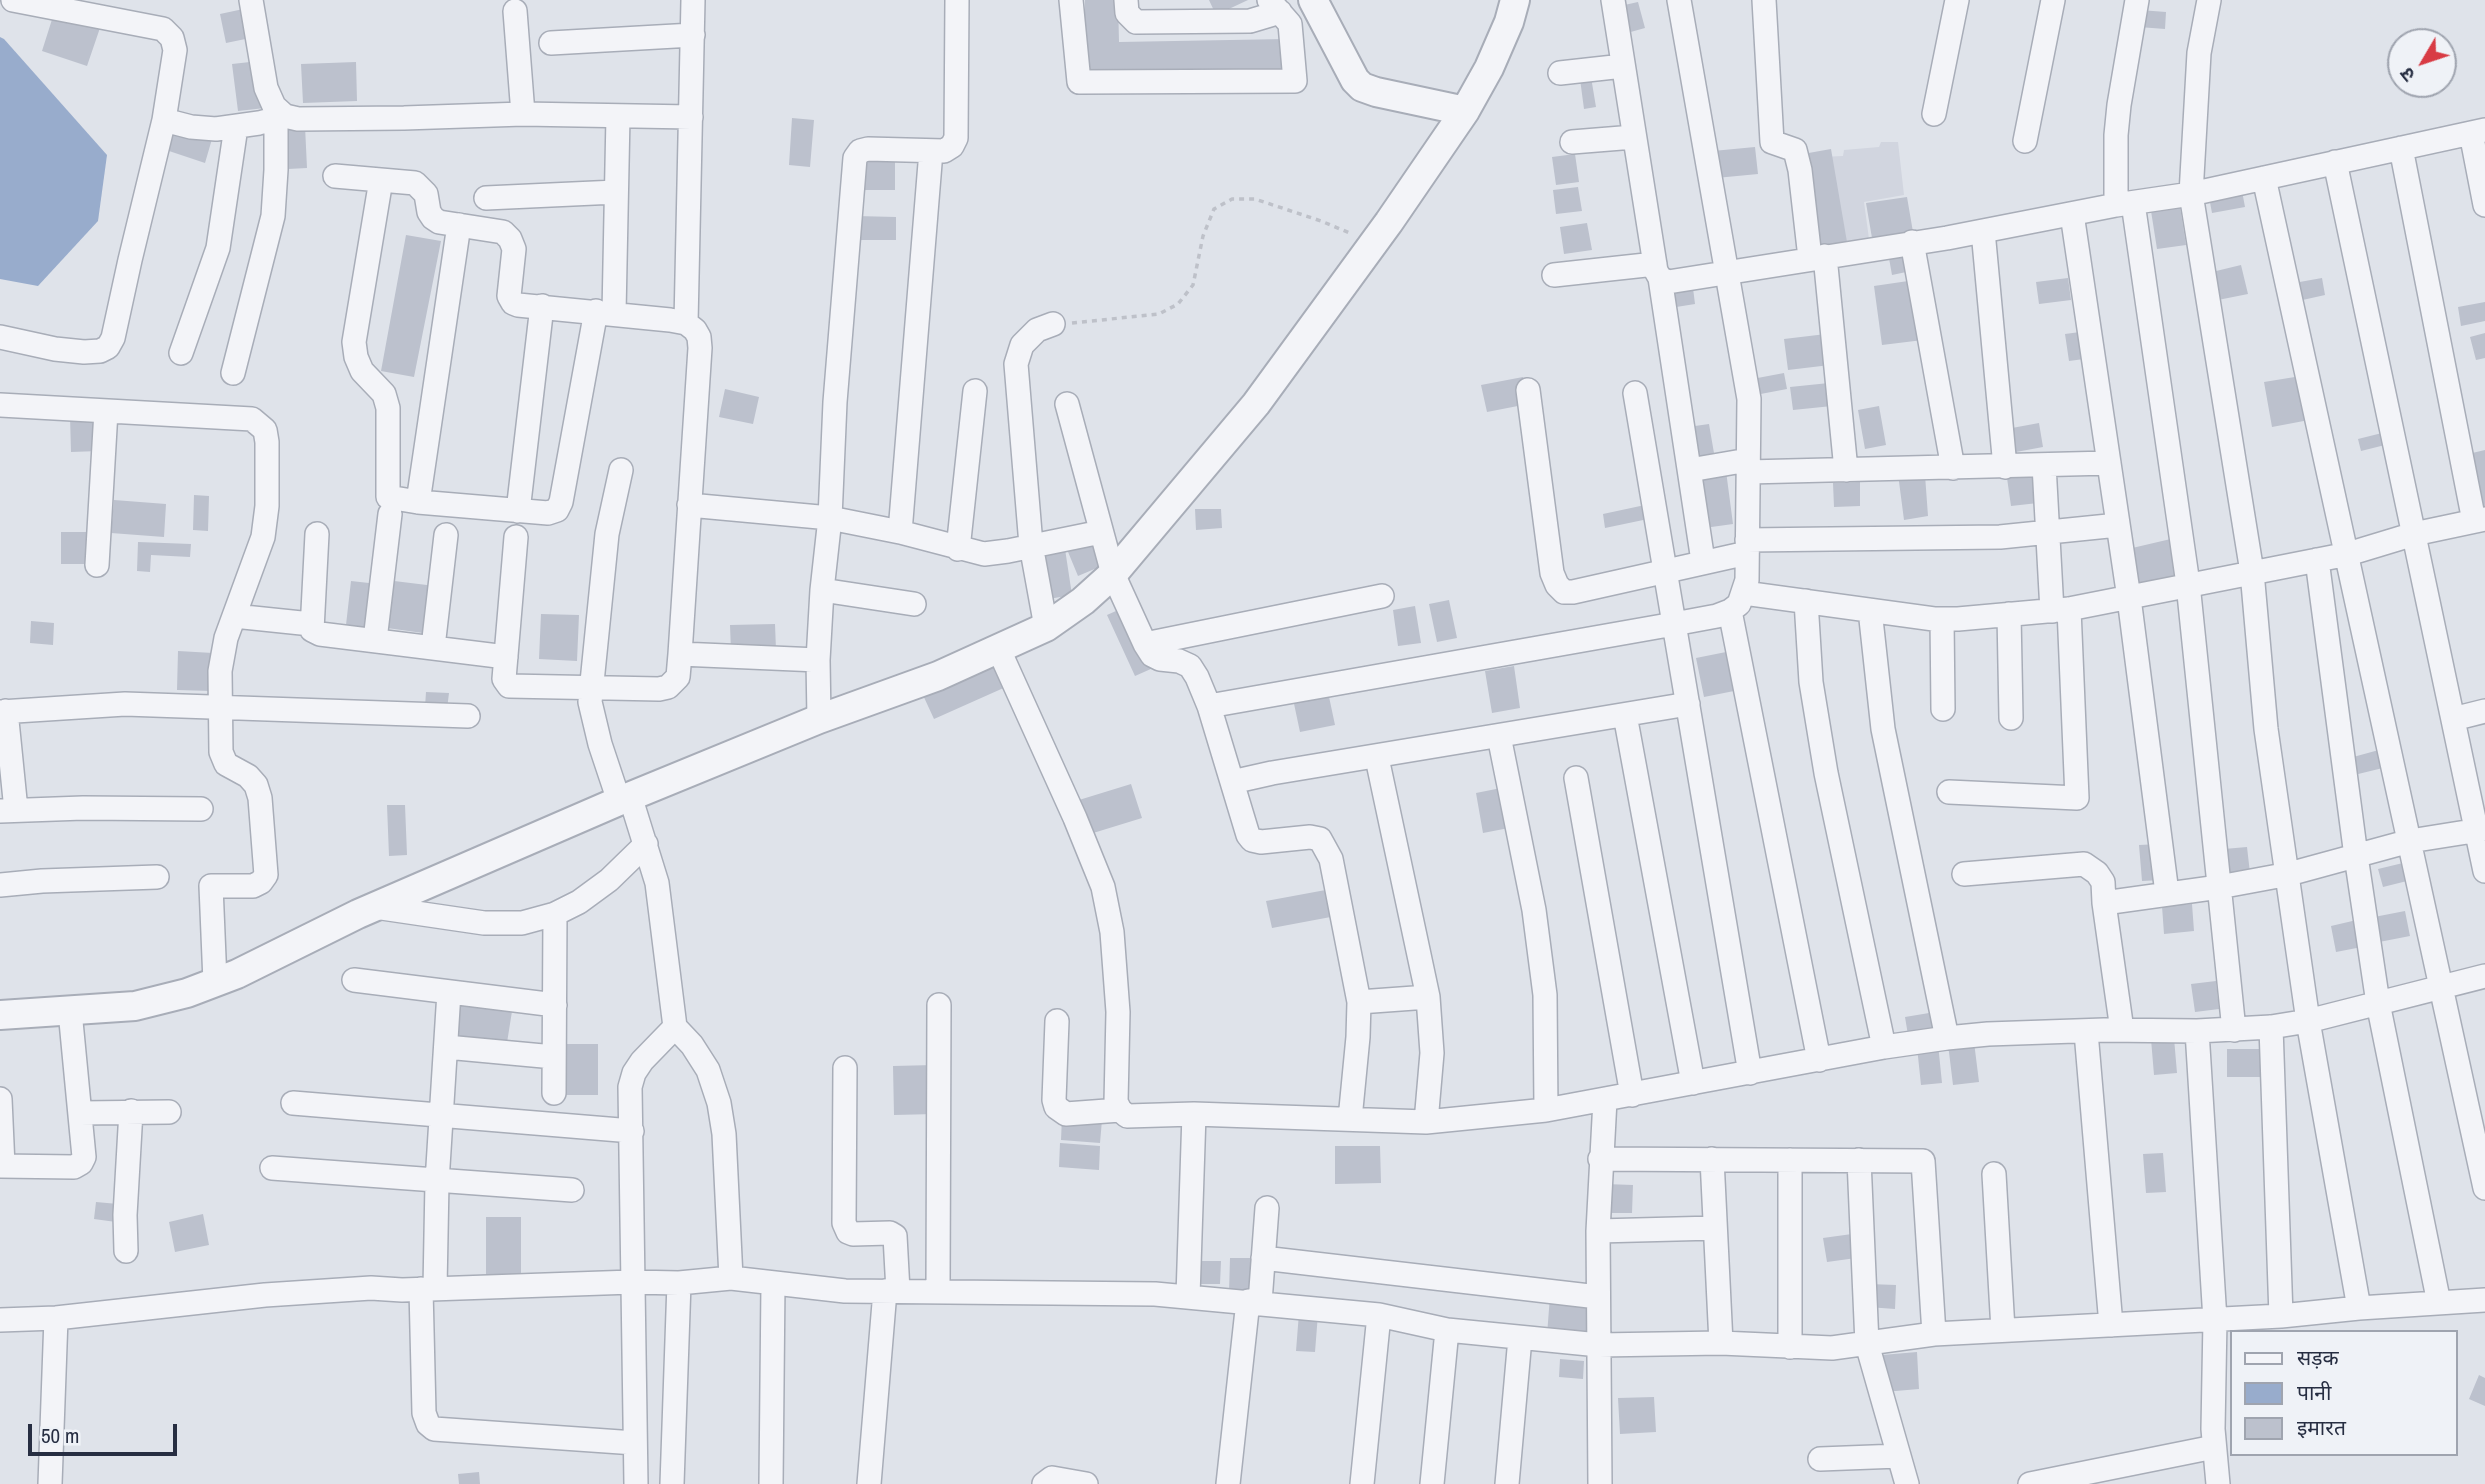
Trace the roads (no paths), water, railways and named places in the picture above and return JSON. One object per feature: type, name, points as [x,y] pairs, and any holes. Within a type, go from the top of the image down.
[{"type":"street","points":[[0,337],[84,352],[100,351],[108,347],[113,338],[164,120],[175,50],[172,38],[163,29],[104,8],[13,0]]},
{"type":"street","points":[[233,373],[273,216],[281,117],[266,88],[251,0]]},
{"type":"street","points":[[686,323],[693,0]]},
{"type":"street","points":[[819,719],[821,590],[830,518],[835,402],[855,158],[868,149],[944,151],[952,146],[956,138],[957,0]]},
{"type":"street","points":[[1072,0],[1079,82],[1295,81],[1290,24],[1274,6],[1250,20],[1136,22],[1126,13],[1126,0]]},
{"type":"street","points":[[1312,0],[1355,80],[1363,87],[1465,111]]},
{"type":"street","points":[[0,1015],[135,1006],[187,993],[237,974],[375,907],[624,799],[819,719],[938,676],[1046,627],[1083,601],[1113,574],[1256,404],[1374,243],[1465,111],[1489,68],[1509,22],[1515,0]]},
{"type":"street","points":[[1613,0],[1703,561]]},
{"type":"street","points":[[1679,0],[1749,399],[1747,580],[1737,602],[1819,1060]]},
{"type":"street","points":[[1764,0],[1772,142],[1795,150],[1800,170],[1818,257],[1846,470]]},
{"type":"street","points":[[1934,114],[1957,0]]},
{"type":"street","points":[[2025,141],[2053,0]]},
{"type":"street","points":[[2137,0],[2118,115],[2125,204],[2188,584],[2234,1030]]},
{"type":"street","points":[[2209,0],[2199,53],[2191,194],[2252,572],[2266,729],[2289,874],[2308,1021],[2360,1308]]},
{"type":"street","points":[[515,11],[523,114]]},
{"type":"street","points":[[551,43],[693,36]]},
{"type":"street","points":[[1560,73],[1623,66]]},
{"type":"street","points":[[164,120],[191,127],[236,127],[281,117],[404,118],[523,114],[691,117]]},
{"type":"street","points":[[380,180],[354,342],[362,371],[384,394],[388,408],[388,497],[548,513],[557,510],[562,502],[605,312],[617,192],[618,116]]},
{"type":"street","points":[[181,353],[218,248],[236,127]]},
{"type":"street","points":[[1554,275],[1657,271],[1668,282],[2191,194],[2478,131],[2485,205]]},
{"type":"street","points":[[1572,142],[1634,136]]},
{"type":"street","points":[[1209,706],[1674,624],[1737,602],[1806,601],[1942,619],[2060,610],[2348,554],[2414,534],[2482,522],[2401,148]]},
{"type":"street","points":[[900,533],[931,151]]},
{"type":"street","points":[[2335,162],[2452,719],[2481,830],[2485,872]]},
{"type":"street","points":[[335,176],[415,183],[426,194],[433,218],[439,222],[503,232],[514,249],[509,296],[513,303],[686,323],[699,337],[678,677],[668,687],[509,686],[504,679],[516,537]]},
{"type":"street","points":[[2264,178],[2485,1188]]},
{"type":"street","points":[[486,198],[617,192]]},
{"type":"street","points":[[2072,214],[2129,598],[2167,893]]},
{"type":"street","points":[[418,502],[459,225]]},
{"type":"street","points":[[1983,231],[2005,467]]},
{"type":"street","points":[[1912,242],[1953,468]]},
{"type":"street","points":[[518,511],[542,306]]},
{"type":"street","points":[[1046,627],[1031,545],[1016,364],[1022,345],[1037,330],[1053,324]]},
{"type":"street","points":[[1528,390],[1552,573],[1557,585],[1564,592],[1665,571],[1747,546],[2000,537],[2118,525]]},
{"type":"street","points":[[958,549],[975,391]]},
{"type":"street","points":[[1635,393],[1750,1073]]},
{"type":"street","points":[[1067,404],[1113,574],[1145,644],[1153,655],[1190,666],[1197,677],[1209,706],[1245,829],[1252,840],[1261,842],[1310,836],[1320,839],[1331,859],[1359,1002],[1350,1119]]},
{"type":"street","points":[[0,405],[252,419],[265,430],[267,506],[263,537],[226,638],[220,671],[221,752],[226,764],[248,776],[256,785],[260,798],[265,875],[261,882],[253,886],[211,886],[215,982]]},
{"type":"street","points":[[97,565],[106,411]]},
{"type":"street","points":[[1690,470],[1748,466],[1846,470],[2109,463]]},
{"type":"street","points":[[1949,792],[2077,798],[2060,610],[2048,532],[2044,465]]},
{"type":"street","points":[[621,470],[607,534],[590,702],[597,734],[646,844],[657,883],[675,1027],[692,1045],[708,1070],[719,1104],[724,1134],[731,1278]]},
{"type":"street","points":[[689,505],[830,518],[984,554],[1101,532]]},
{"type":"street","points":[[375,640],[390,514]]},
{"type":"street","points":[[317,534],[312,630],[320,634],[506,657]]},
{"type":"street","points":[[433,647],[446,535]]},
{"type":"street","points":[[2317,560],[2378,1003],[2439,1303]]},
{"type":"street","points":[[821,590],[914,604]]},
{"type":"street","points":[[1145,644],[1382,596]]},
{"type":"street","points":[[1806,601],[1811,682],[1826,773],[1884,1047]]},
{"type":"street","points":[[1870,610],[1883,729],[1947,1038]]},
{"type":"street","points":[[2009,614],[2011,719]]},
{"type":"street","points":[[234,616],[311,624]]},
{"type":"street","points":[[1942,619],[1943,709]]},
{"type":"street","points":[[999,650],[1076,818],[1102,887],[1112,932],[1118,1012],[1116,1102],[1120,1110],[1127,1115],[1194,1114],[1426,1122],[1546,1110],[1884,1047],[1947,1038],[1987,1034],[2197,1031],[2271,1027],[2308,1021],[2485,976]]},
{"type":"street","points":[[680,654],[818,660]]},
{"type":"street","points":[[201,809],[8,811],[3,712],[125,704],[468,716]]},
{"type":"street","points":[[1232,782],[1272,773],[1377,758],[1688,704]]},
{"type":"street","points":[[2452,719],[2485,711]]},
{"type":"street","points":[[1625,715],[1693,1083]]},
{"type":"street","points":[[1499,736],[1534,911],[1545,995],[1546,1110]]},
{"type":"street","points":[[1377,758],[1428,998],[1432,1053],[1426,1122]]},
{"type":"street","points":[[1576,778],[1632,1095]]},
{"type":"street","points":[[2104,903],[2289,874],[2410,841],[2481,830]]},
{"type":"street","points":[[375,907],[484,923],[522,923],[555,914],[579,902],[609,880],[646,844]]},
{"type":"street","points":[[1964,874],[2084,864],[2097,873],[2103,882],[2122,1030]]},
{"type":"street","points":[[0,885],[157,877]]},
{"type":"street","points":[[554,1093],[555,914]]},
{"type":"street","points":[[354,981],[555,1005]]},
{"type":"street","points":[[449,992],[428,1289],[424,1413],[428,1424],[434,1429],[635,1443]]},
{"type":"street","points":[[1359,1002],[1428,998]]},
{"type":"street","points":[[938,1292],[939,1005]]},
{"type":"street","points":[[0,1099],[1,1166],[74,1167],[81,1163],[84,1157],[70,1011]]},
{"type":"street","points":[[1057,1021],[1056,1107],[1066,1114],[1120,1110]]},
{"type":"street","points":[[636,1484],[630,1087],[634,1073],[642,1061],[675,1027]]},
{"type":"street","points":[[2271,1027],[2281,1316]]},
{"type":"street","points":[[2197,1031],[2215,1320],[2214,1447],[2218,1484]]},
{"type":"street","points":[[2086,1032],[2111,1325]]},
{"type":"street","points":[[446,1047],[554,1057]]},
{"type":"street","points":[[845,1068],[844,1223],[848,1232],[853,1234],[890,1233],[895,1236],[869,1484]]},
{"type":"street","points":[[1600,1484],[1598,1231],[1605,1100]]},
{"type":"street","points":[[293,1103],[632,1131]]},
{"type":"street","points":[[126,1251],[125,1215],[131,1111]]},
{"type":"street","points":[[80,1113],[169,1112]]},
{"type":"street","points":[[1188,1296],[1194,1114]]},
{"type":"street","points":[[1600,1159],[1923,1161],[1934,1334]]},
{"type":"street","points":[[1712,1160],[1721,1343]]},
{"type":"street","points":[[1790,1160],[1790,1347]]},
{"type":"street","points":[[1859,1160],[1867,1344],[1907,1484]]},
{"type":"street","points":[[272,1168],[572,1191]]},
{"type":"street","points":[[1994,1174],[2003,1330]]},
{"type":"street","points":[[1228,1484],[1254,1302],[1263,1258],[1266,1208]]},
{"type":"street","points":[[1598,1231],[1716,1228]]},
{"type":"street","points":[[1263,1258],[1598,1297]]},
{"type":"street","points":[[0,1320],[56,1318],[265,1295],[371,1288],[679,1283],[731,1278],[845,1291],[1188,1296],[1379,1315],[1447,1330],[1599,1345],[1721,1343],[1832,1348],[1934,1334],[2281,1316],[2485,1300]]},
{"type":"street","points":[[672,1484],[679,1283]]},
{"type":"street","points":[[771,1484],[773,1283]]},
{"type":"street","points":[[1362,1484],[1379,1315]]},
{"type":"street","points":[[50,1484],[56,1318]]},
{"type":"street","points":[[1432,1484],[1447,1330]]},
{"type":"street","points":[[1507,1484],[1520,1338]]},
{"type":"street","points":[[2030,1484],[2214,1447]]},
{"type":"street","points":[[1820,1459],[1899,1456]]},
{"type":"street","points":[[1044,1484],[1052,1478],[1086,1484]]},
{"type":"water","points":[[0,37],[107,155],[98,221],[38,286],[0,279]]}]
